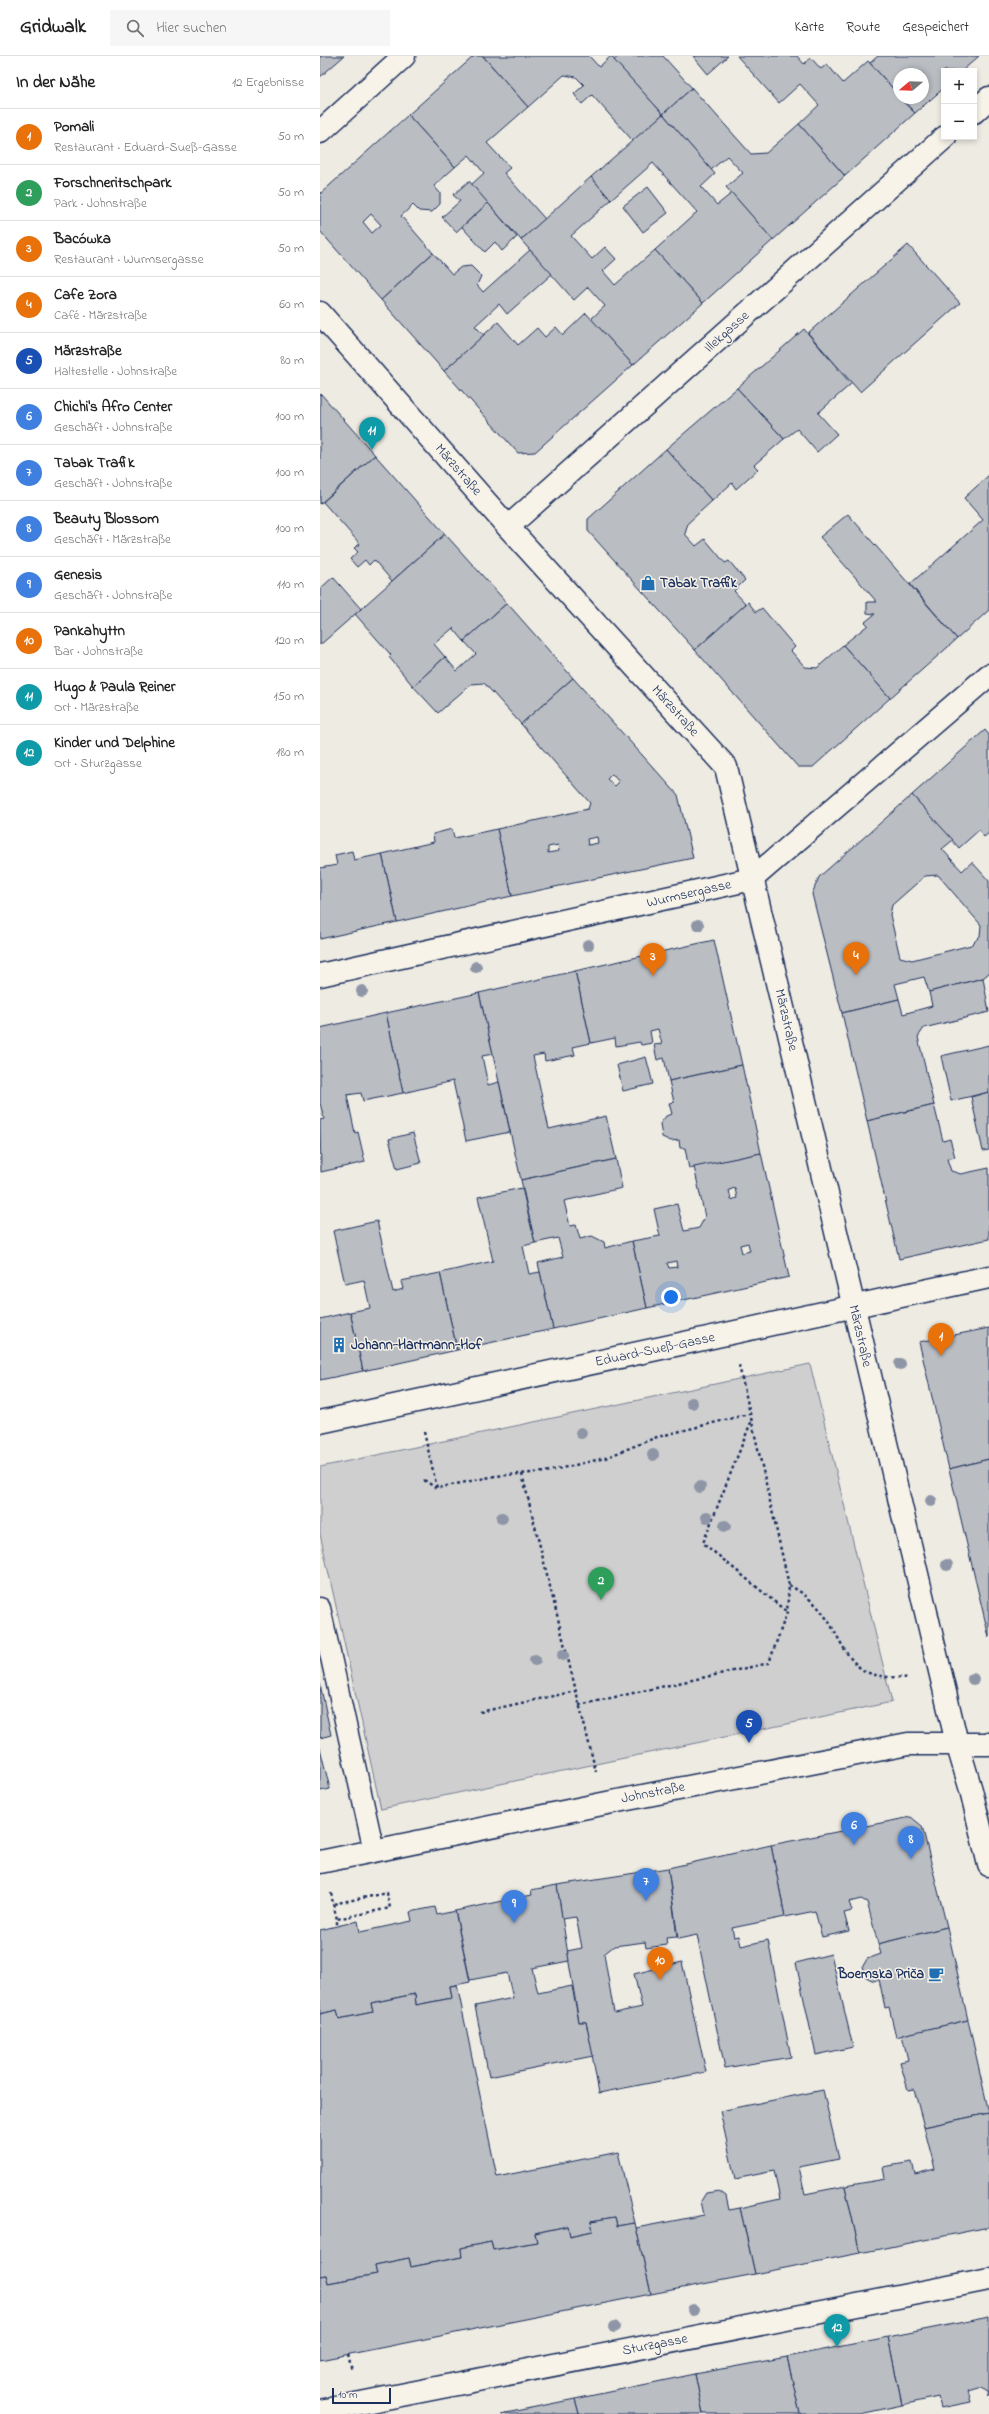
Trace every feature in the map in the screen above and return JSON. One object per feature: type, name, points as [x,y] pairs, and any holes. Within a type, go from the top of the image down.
[{"type":"street","points":[[320,132],[404,56]]},
{"type":"street","points":[[977,109],[989,98]]},
{"type":"street","name":"Illekgasse","points":[[508,527],[943,140]]},
{"type":"street","name":"Märzstraße","points":[[320,313],[508,527],[726,768],[957,1743],[972,1790],[989,1865]]},
{"type":"street","name":"Wurmsergasse","points":[[320,975],[752,879],[989,675]]},
{"type":"street","name":"Eduard-Sueß-Gasse","points":[[320,1422],[989,1277]]},
{"type":"street","name":"Johnstraße","points":[[322,1862],[632,1798],[908,1744],[989,1744]]},
{"type":"street","name":"Sturzgasse","points":[[320,2411],[989,2279]]},
{"type":"lane","points":[[320,1608],[374,1851]]},
{"type":"path","points":[[579,1705],[769,1663],[787,1612],[789,1585],[742,1379]]},
{"type":"path","points":[[418,1401],[437,1488]]},
{"type":"path","points":[[424,1480],[437,1488],[495,1476],[545,1472],[605,1458],[657,1437],[749,1414]]},
{"type":"path","points":[[752,1421],[703,1543],[787,1612]]},
{"type":"path","points":[[522,1474],[594,1764]]},
{"type":"path","points":[[789,1585],[810,1599],[824,1615],[852,1660],[864,1670],[887,1677],[943,1681]]},
{"type":"path","points":[[480,1712],[576,1691]]},
{"type":"path","points":[[322,1862],[337,1926]]},
{"type":"path","points":[[333,1904],[387,1893],[390,1908],[336,1919]]},
{"type":"shaded area","points":[[810,1364],[892,1702],[381,1809],[320,1534],[320,1467]]},
{"type":"building","points":[[320,56],[344,56],[320,77]]},
{"type":"building","points":[[474,56],[483,56],[528,107],[487,143],[510,168],[504,173],[545,219],[521,240],[471,185],[484,173],[469,155],[455,167],[408,115]]},
{"type":"building","points":[[483,56],[589,56],[599,67],[611,56],[663,114],[633,141],[592,95],[582,104],[574,94],[584,85],[576,77],[564,75],[528,107]]},
{"type":"building","points":[[619,56],[663,56],[692,88],[663,114],[614,60]]},
{"type":"building","points":[[693,56],[728,56],[708,74]]},
{"type":"building","points":[[737,56],[797,56],[804,64],[811,58],[821,69],[827,64],[843,83],[868,61],[893,88],[893,104],[905,104],[915,113],[845,176],[799,124],[819,105],[800,84],[779,103]]},
{"type":"building","points":[[878,56],[979,56],[965,68],[941,68],[941,91],[929,101],[929,68],[893,68],[893,88],[870,63]]},
{"type":"building","points":[[692,88],[751,154],[766,153],[799,124],[845,176],[773,240],[726,187],[743,173],[727,156],[711,170],[663,114]]},
{"type":"building","points":[[907,104],[925,104],[915,113]]},
{"type":"building","points":[[663,114],[715,174],[701,187],[717,205],[732,193],[773,240],[703,303],[655,250],[697,212],[653,163],[611,200],[591,177]]},
{"type":"building","points":[[408,115],[455,167],[434,186],[440,193],[440,204],[432,212],[419,211],[413,205],[401,216],[433,253],[381,300],[320,231],[320,194]],"holes":[[[371,214],[381,225],[372,233],[363,222]]]},
{"type":"building","points":[[591,177],[611,200],[571,236],[592,259],[605,247],[616,259],[603,271],[615,285],[655,250],[703,303],[633,365],[591,319],[605,306],[588,287],[574,300],[521,240]]},
{"type":"building","points":[[469,181],[488,203],[456,232],[442,217],[460,201],[453,195]]},
{"type":"building","points":[[648,187],[668,213],[643,232],[623,206]]},
{"type":"building","points":[[488,203],[517,237],[502,251],[495,242],[485,252],[462,227]]},
{"type":"building","points":[[908,245],[960,303],[860,392],[808,333]]},
{"type":"building","points":[[530,250],[552,274],[507,314],[499,304],[475,326],[484,335],[444,371],[381,300],[433,253],[452,274],[461,267],[471,266],[481,276],[477,285],[483,292]]},
{"type":"building","points":[[586,313],[633,365],[535,452],[518,453],[444,371],[498,322],[518,345],[537,328],[545,337],[556,327],[563,335]]},
{"type":"building","points":[[804,329],[851,384],[818,413],[837,434],[817,452],[797,429],[784,439],[737,388]]},
{"type":"building","points":[[737,388],[784,439],[754,465],[758,469],[736,489],[732,483],[712,501],[666,449]]},
{"type":"building","points":[[321,394],[375,455],[320,504],[320,395]]},
{"type":"building","points":[[666,449],[712,501],[688,523],[685,534],[696,546],[705,539],[725,563],[729,561],[745,580],[734,591],[746,604],[695,650],[588,531],[588,519]]},
{"type":"building","points":[[375,455],[445,534],[392,581],[374,560],[369,565],[365,560],[357,567],[350,559],[358,552],[354,548],[360,544],[323,502]]},
{"type":"building","points":[[989,475],[989,610],[957,639],[910,584],[983,520],[964,498]]},
{"type":"building","points":[[848,514],[957,639],[890,698],[843,645],[868,625],[865,622],[875,614],[867,613],[867,602],[877,602],[820,537]]},
{"type":"building","points":[[445,534],[507,603],[464,641],[453,628],[434,644],[445,657],[413,686],[389,657],[391,655],[355,614]]},
{"type":"building","points":[[333,577],[361,609],[320,645],[320,589]]},
{"type":"building","points":[[748,602],[756,612],[762,608],[795,647],[791,651],[805,667],[817,668],[843,645],[890,698],[813,767],[798,767],[695,650]]},
{"type":"building","points":[[507,603],[573,678],[521,724],[484,683],[471,684],[438,713],[413,686],[445,657],[457,671],[476,654],[464,641]]},
{"type":"building","points":[[573,678],[678,795],[693,858],[512,896],[497,829],[588,809],[590,803],[521,724]],"holes":[[[612,774],[619,782],[615,786],[607,779]],[[597,837],[598,843],[588,845],[587,839]],[[558,845],[559,851],[548,853],[548,847]]]},
{"type":"building","points":[[985,730],[989,735],[989,833],[984,837],[979,830],[959,848],[912,795]]},
{"type":"building","points":[[912,795],[953,840],[942,849],[962,871],[972,862],[989,881],[989,973],[983,978],[929,992],[924,977],[895,984],[899,999],[842,1013],[812,894],[819,877]],"holes":[[[938,875],[981,925],[980,936],[971,945],[912,960],[900,957],[890,915],[892,905],[925,876]]]},
{"type":"building","points":[[452,829],[454,838],[497,829],[512,896],[397,922],[382,854],[434,842],[433,834]]},
{"type":"building","points":[[352,851],[354,860],[382,854],[397,922],[320,939],[320,868],[337,865],[335,855]]},
{"type":"building","points":[[714,940],[742,1065],[669,1081],[664,1058],[657,1060],[654,1045],[662,1044],[658,1029],[650,1031],[652,1043],[641,1045],[640,1042],[616,1046],[615,1038],[591,1043],[575,971]]},
{"type":"building","points":[[575,971],[591,1043],[573,1047],[575,1055],[545,1061],[544,1054],[533,1056],[549,1129],[606,1116],[616,1159],[521,1180],[479,993]]},
{"type":"building","points":[[983,978],[989,1012],[924,1028],[918,1037],[934,1105],[867,1121],[842,1013],[899,999],[903,1014],[932,1006],[929,992]]},
{"type":"building","points":[[479,993],[493,1054],[482,1056],[488,1085],[499,1082],[510,1132],[466,1141],[453,1081],[403,1093],[386,1013]]},
{"type":"building","points":[[386,1013],[403,1093],[363,1101],[361,1093],[347,1095],[355,1133],[358,1132],[365,1162],[321,1172],[320,1120],[324,1119],[320,1103],[320,1028]]},
{"type":"building","points":[[989,1045],[989,1092],[951,1101],[941,1056]]},
{"type":"building","points":[[646,1057],[653,1084],[623,1091],[617,1065]]},
{"type":"building","points":[[742,1065],[761,1153],[689,1169],[685,1148],[680,1148],[679,1140],[671,1141],[662,1137],[660,1124],[666,1116],[672,1114],[669,1103],[674,1102],[669,1081]]},
{"type":"building","points":[[989,1092],[989,1150],[983,1151],[971,1097]]},
{"type":"building","points":[[934,1105],[943,1141],[950,1139],[955,1157],[947,1159],[951,1171],[961,1174],[989,1168],[989,1239],[899,1259],[867,1121]]},
{"type":"building","points":[[413,1133],[421,1163],[397,1169],[389,1139]]},
{"type":"building","points":[[761,1153],[789,1277],[647,1308],[632,1241],[660,1236],[654,1209],[677,1204],[684,1231],[699,1228],[705,1217],[694,1167]],"holes":[[[735,1188],[737,1198],[731,1200],[729,1190]],[[748,1243],[750,1251],[742,1253],[740,1245]],[[676,1261],[677,1267],[669,1268],[667,1263]]]},
{"type":"building","points":[[616,1159],[622,1188],[564,1201],[570,1226],[576,1225],[580,1239],[592,1236],[604,1242],[605,1248],[632,1241],[647,1308],[553,1329],[538,1263],[563,1257],[558,1238],[535,1243],[521,1180]]},
{"type":"building","points":[[522,1188],[535,1243],[523,1246],[529,1274],[540,1272],[553,1329],[457,1350],[440,1273],[493,1261],[478,1197]]},
{"type":"building","points":[[377,1221],[393,1292],[403,1289],[401,1281],[440,1273],[457,1350],[363,1371],[350,1312],[370,1308],[364,1280],[345,1284],[333,1231]]},
{"type":"building","name":"Johann-Hartmann-Hof","points":[[350,1312],[363,1371],[320,1380],[320,1319]]},
{"type":"building","points":[[989,1328],[989,1459],[949,1469],[919,1342]]},
{"type":"building","points":[[989,1459],[989,1637],[949,1469]]},
{"type":"building","points":[[320,1684],[331,1735],[320,1738]]},
{"type":"building","points":[[320,1748],[330,1789],[320,1791]]},
{"type":"building","points":[[911,1817],[922,1826],[947,1927],[878,1944],[867,1902],[861,1899],[849,1902],[852,1911],[844,1913],[849,1931],[822,1937],[815,1911],[785,1917],[771,1845]]},
{"type":"building","points":[[771,1845],[785,1917],[732,1928],[734,1937],[739,1936],[741,1946],[768,1940],[791,2057],[725,2068],[697,1935],[678,1939],[668,1868]]},
{"type":"building","points":[[668,1868],[677,1937],[666,1938],[667,1945],[646,1948],[645,1942],[614,1946],[604,1954],[614,2013],[642,2007],[634,1974],[682,1962],[706,2072],[599,2093],[586,2022],[579,2022],[567,1951],[582,1948],[576,1917],[562,1919],[557,1885]]},
{"type":"building","points":[[557,1885],[569,1961],[532,1968],[538,1993],[572,1986],[579,2022],[586,2022],[593,2056],[489,2077],[475,2006],[513,1998],[507,1973],[470,1980],[455,1911],[532,1895],[531,1890]]},
{"type":"building","points":[[435,1907],[437,1915],[455,1911],[470,1982],[450,1986],[452,1998],[416,2005],[415,1994],[371,2003],[373,2012],[339,2019],[337,2010],[320,2014],[320,1930],[358,1921],[360,1932],[412,1921],[410,1912]]},
{"type":"building","points":[[947,1927],[968,2020],[896,2037],[889,2007],[885,2008],[879,1979],[874,1981],[866,1977],[863,1966],[867,1959],[881,1954],[878,1944]]},
{"type":"building","points":[[831,1954],[853,2047],[816,2055],[796,1963]]},
{"type":"building","points":[[457,1985],[497,2177],[618,2152],[635,2223],[617,2226],[615,2217],[591,2221],[593,2231],[570,2236],[568,2226],[535,2233],[537,2242],[493,2250],[491,2242],[461,2248],[462,2257],[411,2267],[409,2258],[375,2265],[377,2274],[328,2283],[326,2275],[320,2276],[320,2014],[337,2010],[339,2019],[373,2012],[371,2003],[415,1994],[416,2005],[452,1998],[450,1986]]},
{"type":"building","points":[[968,2020],[989,2113],[924,2127],[914,2089],[908,2090],[900,2062],[908,2060],[902,2035]]},
{"type":"building","points":[[823,2090],[839,2159],[799,2167],[805,2194],[845,2186],[860,2253],[755,2274],[740,2208],[780,2199],[774,2171],[735,2179],[720,2111]]},
{"type":"building","points":[[989,2113],[989,2227],[860,2253],[845,2186],[885,2179],[883,2167],[912,2162],[915,2174],[935,2169],[924,2127]]},
{"type":"building","points":[[719,2191],[726,2196],[729,2210],[740,2208],[755,2274],[651,2294],[636,2228],[704,2215],[701,2201],[706,2193]]},
{"type":"building","points":[[615,2217],[617,2226],[635,2223],[651,2294],[320,2360],[320,2276],[326,2275],[328,2283],[377,2274],[375,2265],[409,2258],[411,2267],[462,2257],[461,2248],[491,2242],[493,2250],[537,2242],[535,2233],[568,2226],[570,2236],[593,2231],[591,2221]]},
{"type":"building","points":[[989,2317],[989,2397],[988,2391],[981,2387],[968,2391],[971,2402],[941,2408],[938,2397],[902,2405],[888,2337]]},
{"type":"building","points":[[888,2337],[902,2405],[860,2414],[800,2414],[787,2357]]},
{"type":"building","points":[[787,2357],[800,2414],[703,2414],[695,2374]]},
{"type":"building","points":[[695,2374],[703,2414],[579,2414],[575,2399]]},
{"type":"building","points":[[575,2399],[579,2414],[501,2414]]},
{"type":"place","name":"Hugo & Paula Reiner","points":[[372,450]]},
{"type":"place","name":"Tabak Traffik","points":[[648,583]]},
{"type":"place","name":"Cafe Zora","points":[[856,975]]},
{"type":"place","name":"Bacówka","points":[[653,976]]},
{"type":"place","name":"Johann-Hartmann-Hof","points":[[339,1345]]},
{"type":"place","name":"Pomali","points":[[941,1356]]},
{"type":"place","name":"Forschneritschpark","points":[[601,1600]]},
{"type":"place","name":"Märzstraße","points":[[749,1743]]},
{"type":"place","name":"Chichi's Afro Center","points":[[854,1845]]},
{"type":"place","name":"Beauty Blossom","points":[[911,1859]]},
{"type":"place","name":"Tabak Trafik","points":[[646,1901]]},
{"type":"place","name":"Genesis","points":[[514,1923]]},
{"type":"place","name":"Boemska Priča","points":[[936,1974]]},
{"type":"place","name":"Pankahyttn","points":[[660,1980]]},
{"type":"place","name":"Kinder und Delphine","points":[[837,2347]]}]
